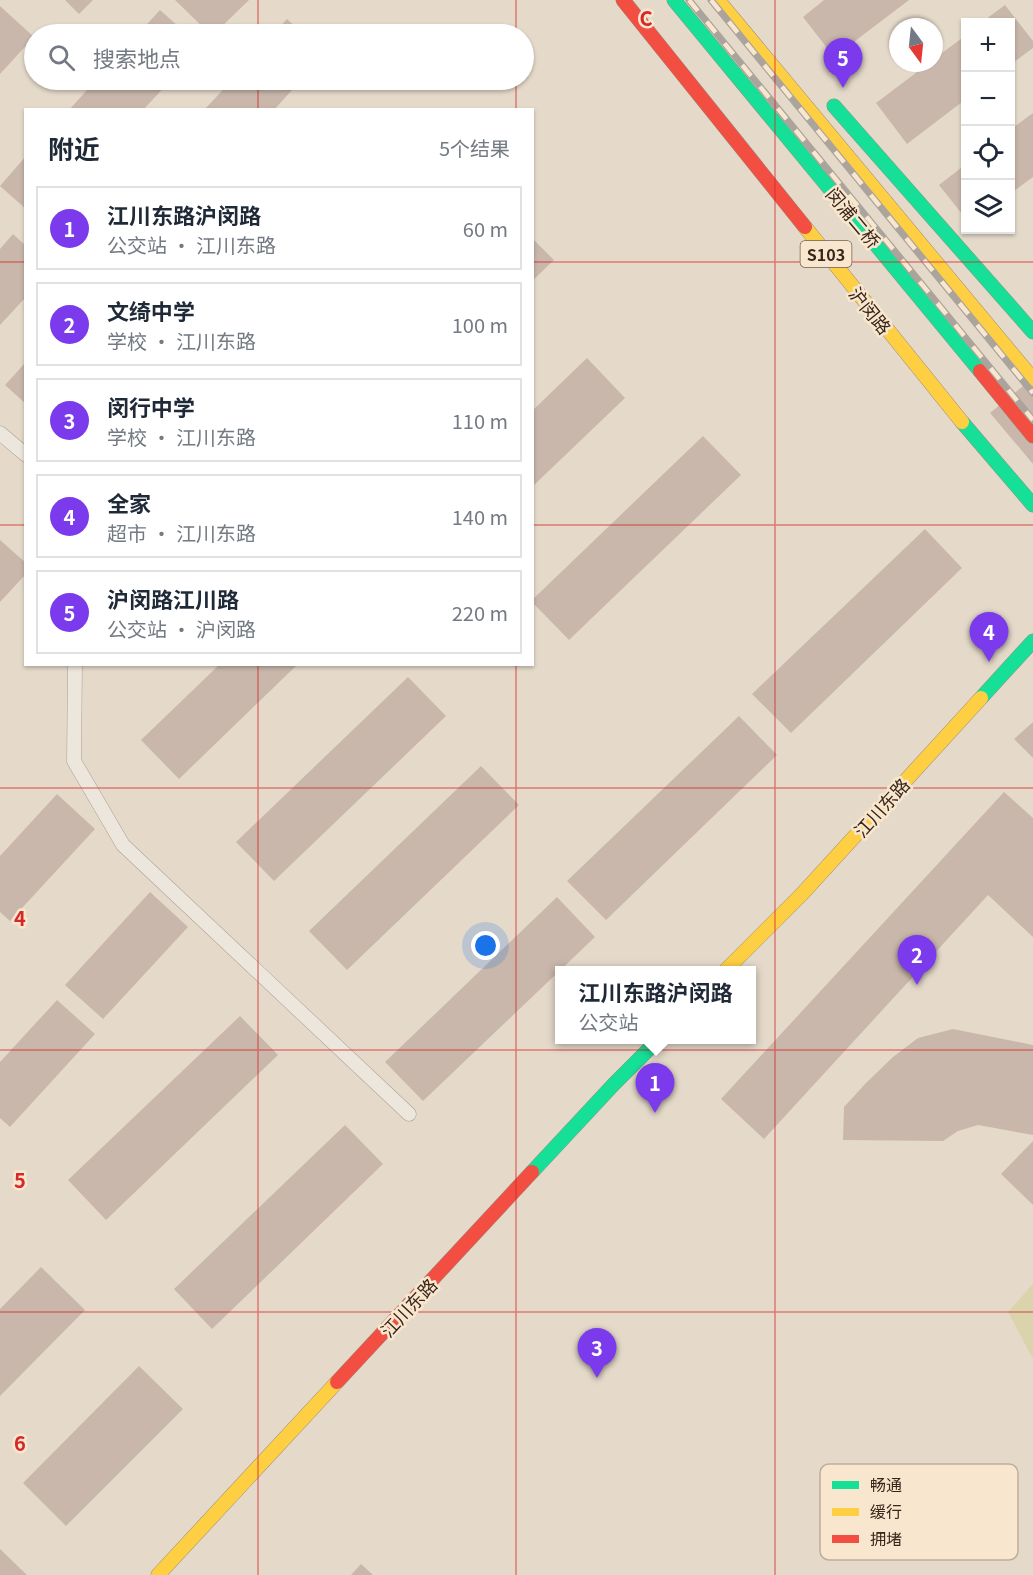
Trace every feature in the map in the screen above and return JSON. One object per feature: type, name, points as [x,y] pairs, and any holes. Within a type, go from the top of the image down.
[{"type":"main road","name":"沪闵路","points":[[623,0],[941,398],[1033,505]]},
{"type":"main road","name":"闵浦二桥","points":[[674,0],[1033,436]]},
{"type":"main road","name":"闵浦二桥","points":[[718,0],[1033,379]]},
{"type":"main road","points":[[823,94],[1033,332]]},
{"type":"main road","name":"江川东路","points":[[730,966],[802,894],[1033,640]]},
{"type":"main road","name":"江川东路","points":[[158,1575],[614,1084],[654,1044]]},
{"type":"lane","points":[[0,433],[24,453]]},
{"type":"lane","points":[[75,666],[74,761],[123,845],[409,1114]]},
{"type":"shaded area","points":[[1033,1284],[1033,1359],[1008,1312]]},
{"type":"building","points":[[65,0],[93,0],[79,14]]},
{"type":"building","points":[[175,0],[249,0],[224,24],[200,24]]},
{"type":"building","points":[[824,0],[909,0],[834,57],[803,17]]},
{"type":"building","points":[[1005,5],[1033,41],[1033,48],[1015,61],[1015,18],[987,18]]},
{"type":"building","points":[[0,6],[24,28],[24,48],[0,74]]},
{"type":"building","points":[[160,10],[176,24],[147,24]]},
{"type":"building","points":[[287,19],[292,24],[282,24]]},
{"type":"building","points":[[961,39],[961,103],[907,144],[876,103],[917,72],[943,72],[943,52]]},
{"type":"building","points":[[87,90],[162,90],[145,108],[71,108]]},
{"type":"building","points":[[223,90],[292,90],[276,108],[206,108]]},
{"type":"building","points":[[1033,113],[1033,177],[1015,190],[1015,180],[1015,126]]},
{"type":"building","points":[[24,158],[24,207],[0,186]]},
{"type":"building","points":[[961,168],[961,213],[939,185]]},
{"type":"building","points":[[13,234],[24,244],[24,299],[0,325],[0,249]]},
{"type":"building","points":[[534,240],[554,260],[534,279]]},
{"type":"building","points":[[587,358],[625,398],[534,485],[534,409]]},
{"type":"building","points":[[24,364],[24,402],[5,385]]},
{"type":"building","points":[[1033,378],[1033,464],[990,413]]},
{"type":"building","points":[[703,436],[741,475],[569,640],[534,604],[534,598]]},
{"type":"building","points":[[925,529],[962,568],[791,733],[752,694]]},
{"type":"building","points":[[0,540],[24,561],[24,576],[0,602]]},
{"type":"building","points":[[218,666],[296,666],[179,779],[141,740]]},
{"type":"building","points":[[408,677],[446,716],[274,881],[236,842]]},
{"type":"building","points":[[739,716],[777,755],[606,920],[567,881]]},
{"type":"building","points":[[1033,722],[1033,758],[1014,739]]},
{"type":"building","points":[[481,766],[519,805],[347,970],[309,931]]},
{"type":"building","points":[[1004,792],[1033,818],[1033,937],[988,895],[764,1139],[721,1099]]},
{"type":"building","points":[[57,794],[95,829],[10,921],[0,912],[0,856]]},
{"type":"building","points":[[150,892],[188,927],[103,1019],[65,985]]},
{"type":"building","points":[[557,897],[595,937],[565,966],[555,966],[555,975],[423,1101],[385,1062]]},
{"type":"building","points":[[57,1000],[95,1034],[10,1127],[0,1118],[0,1062]]},
{"type":"building","points":[[240,1016],[278,1055],[106,1220],[68,1180]]},
{"type":"building","points":[[953,1029],[1033,1045],[1033,1135],[978,1125],[958,1131],[943,1141],[843,1140],[844,1107],[866,1083],[893,1057],[918,1038]]},
{"type":"building","points":[[345,1125],[383,1164],[212,1329],[174,1289]]},
{"type":"building","points":[[1033,1141],[1033,1205],[1001,1174]]},
{"type":"building","points":[[41,1267],[85,1310],[0,1396],[0,1309]]},
{"type":"building","points":[[139,1366],[183,1409],[66,1526],[23,1483]]},
{"type":"building","points":[[0,1549],[27,1575],[0,1575]]},
{"type":"building","points":[[361,1564],[373,1575],[351,1575]]},
{"type":"railway","points":[[689,0],[1033,420]]},
{"type":"railway","points":[[711,0],[1033,393]]},
{"type":"traffic: fast","points":[[674,0],[980,371]]},
{"type":"traffic: fast","points":[[834,106],[1033,332]]},
{"type":"traffic: fast","points":[[962,422],[1033,505]]},
{"type":"traffic: fast","points":[[981,698],[1033,641]]},
{"type":"traffic: fast","points":[[532,1172],[654,1044]]},
{"type":"traffic: slow","points":[[718,0],[1033,379]]},
{"type":"traffic: slow","points":[[805,227],[962,422]]},
{"type":"traffic: slow","points":[[730,966],[802,894],[981,698]]},
{"type":"traffic: slow","points":[[158,1575],[337,1382]]},
{"type":"traffic: jam","points":[[623,0],[805,227]]},
{"type":"traffic: jam","points":[[980,371],[1033,436]]},
{"type":"traffic: jam","points":[[337,1382],[532,1172]]},
{"type":"place","name":"沪闵路江川路","points":[[843,88]]},
{"type":"place","name":"全家","points":[[989,662]]},
{"type":"place","name":"文绮中学","points":[[917,985]]},
{"type":"place","name":"江川东路沪闵路","points":[[655,1113]]},
{"type":"place","name":"闵行中学","points":[[597,1378]]}]
